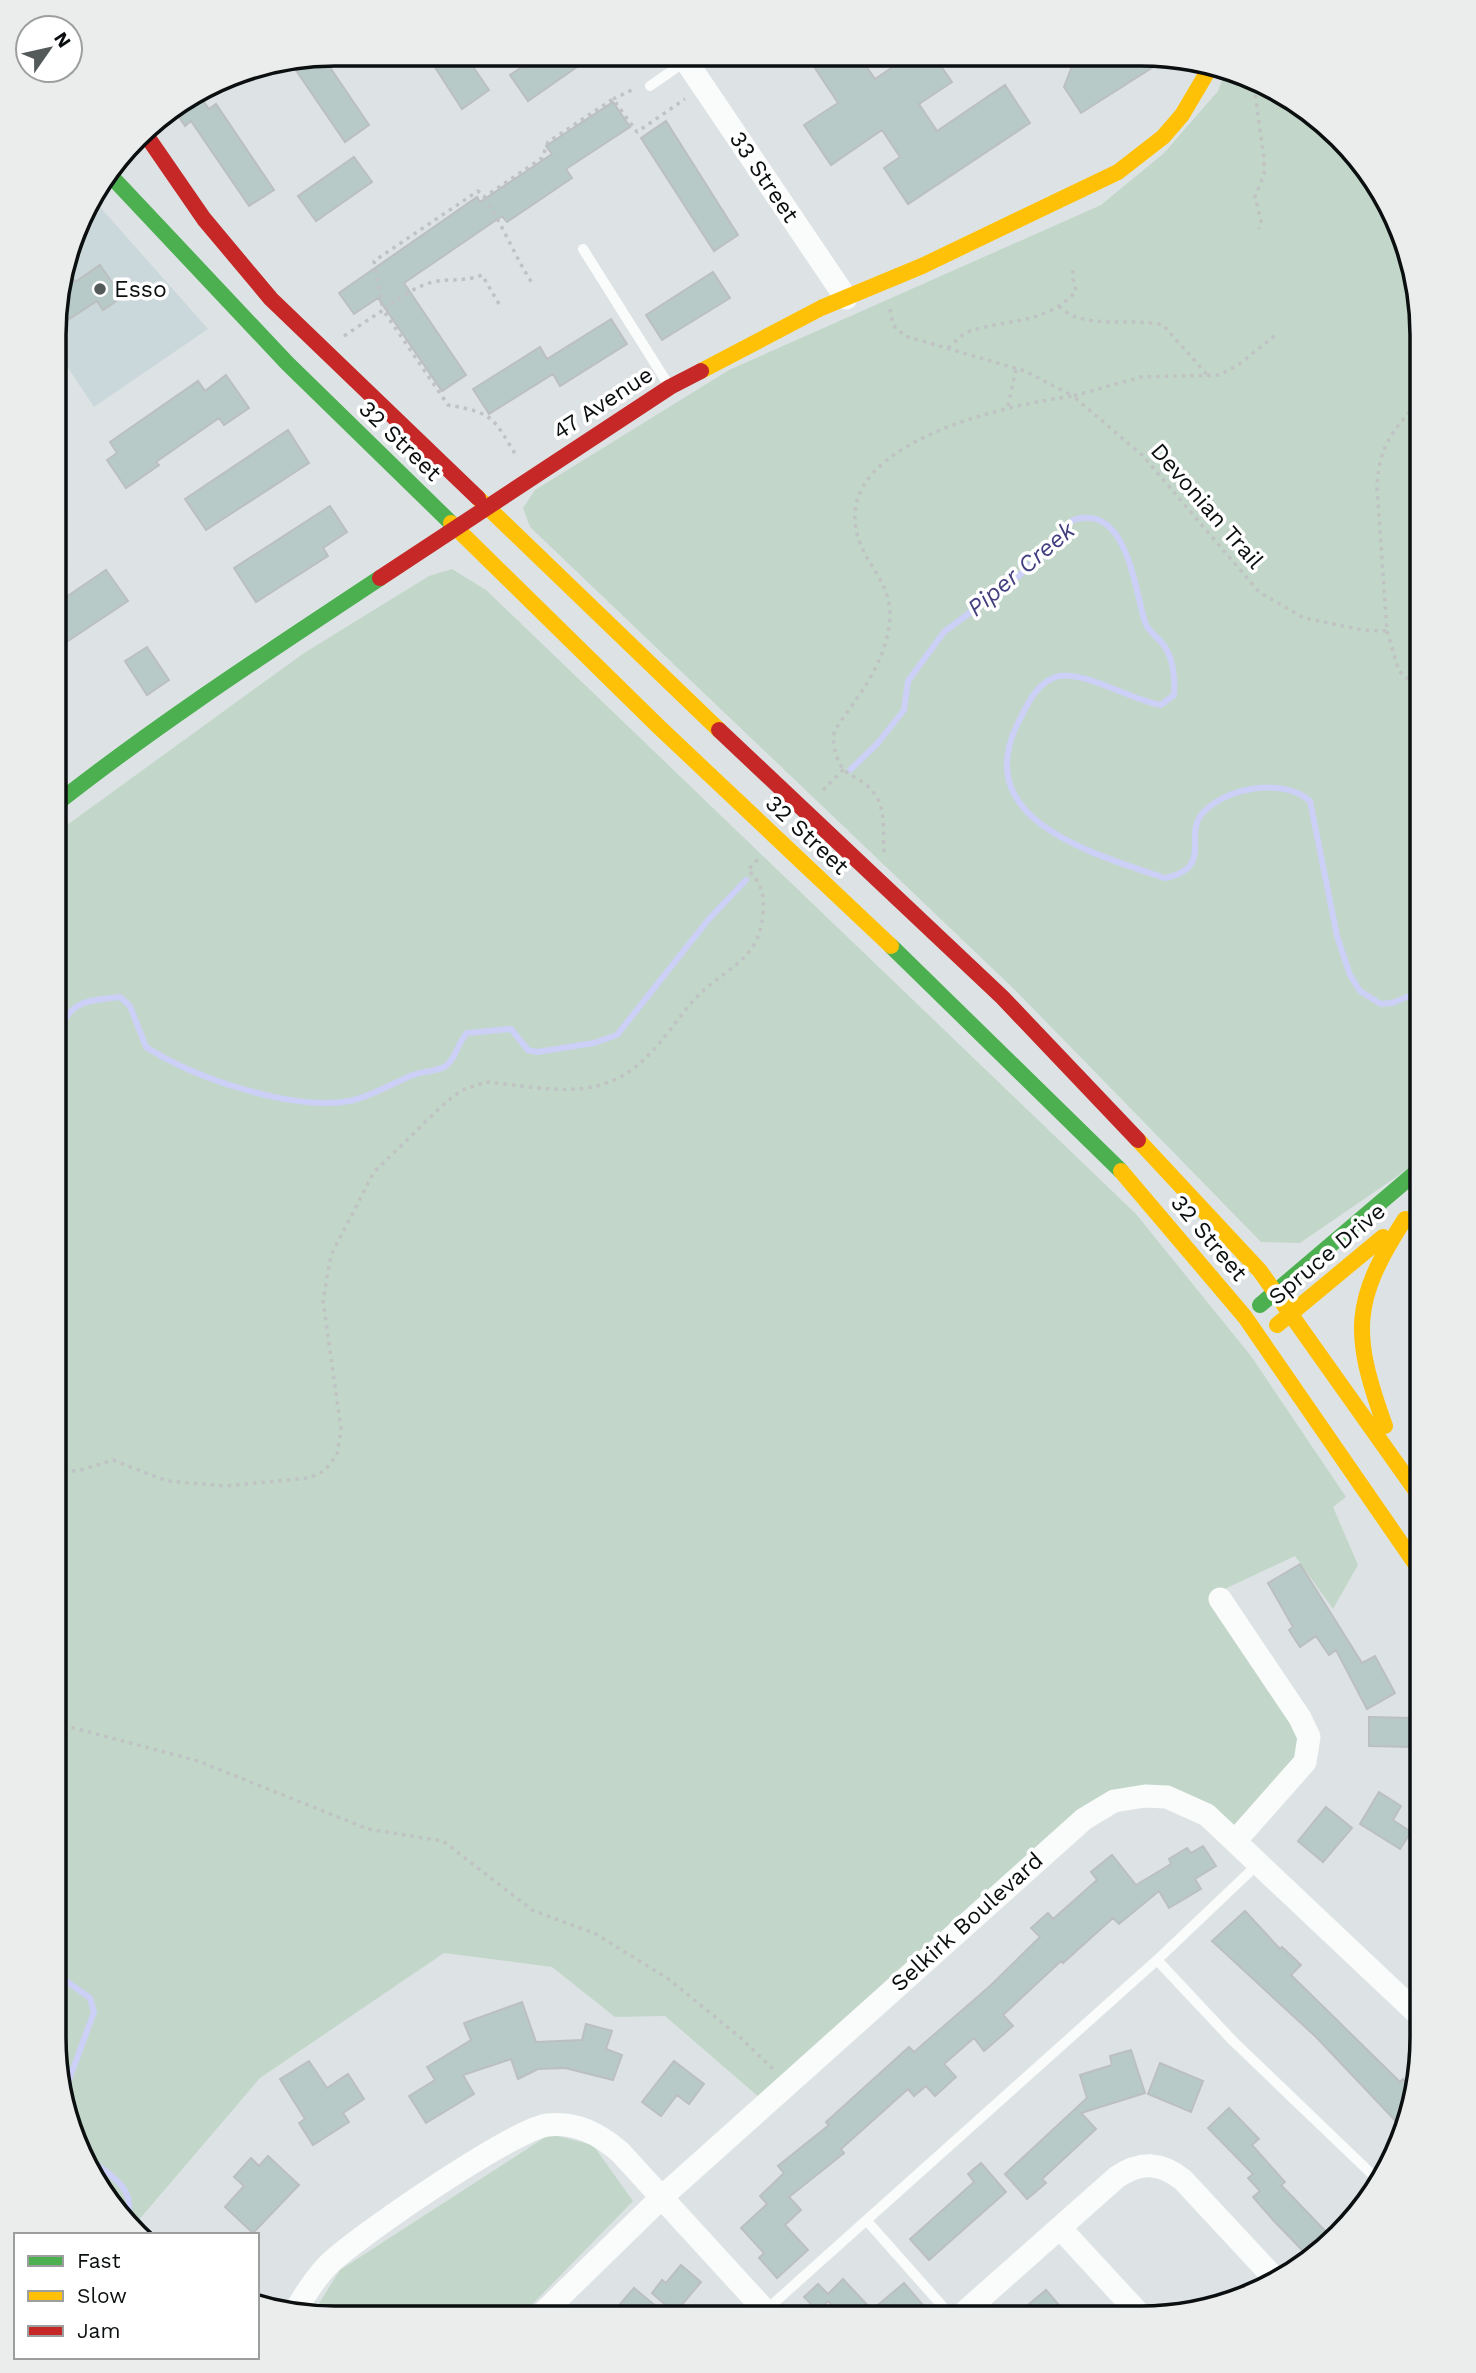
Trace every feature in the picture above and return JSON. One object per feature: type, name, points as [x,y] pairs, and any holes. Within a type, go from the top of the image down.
[{"type":"main road","name":"47 Avenue","points":[[66,796],[146,734],[670,387],[769,333],[973,243],[1118,172],[1163,137],[1199,90],[1206,75]]},
{"type":"main road","name":"32 Street","points":[[150,141],[204,219],[271,299],[872,877],[1002,997],[1201,1205],[1292,1312],[1410,1482]]},
{"type":"main road","name":"32 Street","points":[[115,181],[166,238],[287,363],[659,727],[868,924],[1115,1164],[1262,1338],[1410,1556]]},
{"type":"main road","name":"Spruce Drive","points":[[1245,1317],[1410,1178]]},
{"type":"main road","name":"Spruce Drive","points":[[1262,1338],[1410,1215]]},
{"type":"main road","points":[[1402,1470],[1367,1378],[1359,1321],[1370,1275],[1405,1219]]},
{"type":"street","name":"33 Street","points":[[689,66],[846,298]]},
{"type":"street","points":[[1220,1599],[1310,1737],[1305,1762],[1236,1840]]},
{"type":"street","name":"Selkirk Boulevard","points":[[550,2306],[662,2197],[993,1897],[1098,1809],[1128,1798],[1167,1797],[1207,1815],[1410,2006]]},
{"type":"street","points":[[300,2304],[316,2279],[340,2254],[512,2137],[528,2130],[562,2125],[592,2132],[621,2152],[757,2306]]},
{"type":"street","points":[[970,2306],[1117,2177],[1129,2169],[1152,2165],[1164,2168],[1183,2180],[1270,2274]]},
{"type":"street","points":[[1060,2229],[1132,2306]]},
{"type":"lane","points":[[650,86],[674,66]]},
{"type":"lane","points":[[583,249],[670,387]]},
{"type":"lane","points":[[775,2306],[978,2118],[1157,1960],[1259,1862]]},
{"type":"lane","points":[[1157,1960],[1233,2041],[1372,2175]]},
{"type":"lane","points":[[867,2221],[945,2306]]},
{"type":"path","points":[[484,197],[542,158],[548,142],[613,99],[633,89],[650,86]]},
{"type":"path","points":[[1255,92],[1264,158],[1264,174],[1255,197],[1261,221],[1259,229]]},
{"type":"path","points":[[613,99],[636,132],[689,97]]},
{"type":"path","points":[[520,462],[492,418],[478,410],[448,405],[383,310],[374,261],[478,191],[505,229],[516,258],[532,283]]},
{"type":"path","points":[[948,348],[967,331],[1032,318],[1059,306],[1076,291],[1072,275],[1074,268]]},
{"type":"path","points":[[340,340],[413,289],[435,281],[472,279],[482,275],[499,304]]},
{"type":"path","points":[[1059,306],[1071,315],[1085,318],[1163,325],[1210,377]]},
{"type":"path","name":"Devonian Trail","points":[[890,309],[893,325],[905,337],[1016,369],[1073,396],[1143,456],[1190,508],[1243,577],[1277,605],[1304,618],[1350,628],[1387,631]]},
{"type":"path","points":[[884,857],[880,804],[870,790],[835,758],[833,736],[870,680],[888,630],[891,610],[885,587],[856,531],[856,504],[876,470],[907,447],[935,432],[1008,406],[1073,396],[1142,377],[1210,377],[1229,371],[1277,334]]},
{"type":"path","points":[[1008,406],[1016,369]]},
{"type":"path","points":[[1410,410],[1392,430],[1378,464],[1387,631],[1399,671],[1410,681]]},
{"type":"path","points":[[823,790],[844,769]]},
{"type":"path","points":[[66,1472],[113,1460],[167,1480],[225,1486],[309,1478],[324,1471],[337,1455],[341,1429],[323,1301],[324,1283],[331,1255],[368,1180],[445,1103],[473,1085],[486,1082],[534,1088],[595,1087],[627,1073],[662,1040],[694,1000],[752,952],[762,927],[764,897],[761,886],[748,870],[761,856]]},
{"type":"path","points":[[66,1726],[198,1761],[368,1829],[443,1841],[532,1910],[596,1934],[670,1980],[742,2039],[787,2085]]},
{"type":"shaded area","points":[[99,206],[208,329],[94,407],[66,365],[66,335],[76,266]]},
{"type":"green space","points":[[1222,80],[1275,102],[1318,133],[1343,158],[1374,201],[1389,232],[1404,283],[1409,318],[1410,1168],[1300,1243],[1261,1242],[1015,990],[530,527],[523,508],[535,490],[729,370],[1101,205],[1164,153],[1218,91]]},
{"type":"green space","points":[[452,569],[486,590],[1136,1214],[1251,1356],[1346,1497],[1333,1507],[1358,1565],[1333,1609],[1295,1556],[1216,1593],[1309,1737],[1236,1840],[1187,1804],[1114,1801],[767,2104],[665,2016],[615,2017],[552,1967],[444,1953],[260,2078],[138,2221],[102,2172],[87,2141],[72,2090],[66,2038],[66,826],[304,653],[429,576]]},
{"type":"green space","points":[[550,2134],[593,2145],[633,2201],[531,2306],[317,2306],[340,2270]]},
{"type":"building","points":[[329,66],[369,125],[345,142],[296,70]]},
{"type":"building","points":[[434,66],[473,66],[489,90],[462,109]]},
{"type":"building","points":[[524,66],[578,66],[528,101],[510,75]]},
{"type":"building","points":[[814,66],[866,66],[875,79],[894,66],[941,66],[952,82],[919,104],[937,131],[1005,85],[1030,123],[908,204],[884,168],[900,157],[882,130],[831,165],[804,125],[838,103]]},
{"type":"building","points":[[1072,66],[1154,67],[1081,113],[1064,87]]},
{"type":"building","points":[[203,101],[209,109],[216,104],[274,190],[249,206],[191,121],[185,126],[179,117],[186,112]]},
{"type":"building","points":[[613,102],[630,127],[566,169],[572,178],[507,222],[502,216],[404,283],[466,375],[442,391],[378,298],[354,314],[339,293],[477,197],[480,202],[552,154],[546,146]]},
{"type":"building","points":[[666,121],[738,235],[714,251],[641,138]]},
{"type":"building","points":[[354,157],[372,182],[316,221],[298,196]]},
{"type":"building","points":[[100,265],[122,297],[103,310],[97,301],[67,321],[73,279],[75,282]]},
{"type":"building","points":[[713,272],[730,298],[662,340],[646,315]]},
{"type":"building","points":[[611,319],[627,344],[560,386],[553,374],[489,414],[473,389],[540,347],[547,359]]},
{"type":"building","points":[[226,375],[249,408],[224,425],[219,418],[156,462],[159,465],[126,488],[107,460],[117,453],[110,442],[198,381],[205,391]]},
{"type":"building","points":[[288,430],[309,463],[206,530],[185,499]]},
{"type":"building","points":[[330,506],[347,532],[323,548],[328,556],[256,602],[234,568]]},
{"type":"building","points":[[106,570],[128,601],[66,642],[66,597]]},
{"type":"building","points":[[147,647],[169,680],[147,695],[125,661]]},
{"type":"building","points":[[1300,1564],[1362,1663],[1375,1656],[1395,1693],[1367,1709],[1336,1650],[1329,1655],[1316,1636],[1300,1647],[1289,1630],[1293,1627],[1268,1583]]},
{"type":"building","points":[[1369,1717],[1410,1718],[1410,1747],[1369,1746]]},
{"type":"building","points":[[1379,1792],[1401,1806],[1393,1820],[1410,1834],[1400,1849],[1360,1824]]},
{"type":"building","points":[[1326,1807],[1352,1828],[1323,1862],[1298,1841]]},
{"type":"building","points":[[1203,1846],[1216,1866],[1195,1879],[1201,1889],[1169,1908],[1159,1891],[1119,1924],[1113,1918],[1063,1963],[1061,1961],[1003,2015],[1013,2026],[984,2051],[974,2038],[944,2064],[956,2077],[935,2096],[926,2086],[914,2096],[908,2089],[841,2149],[844,2153],[789,2197],[801,2210],[785,2225],[808,2250],[777,2278],[759,2258],[764,2253],[741,2228],[767,2204],[760,2196],[784,2173],[778,2166],[829,2125],[826,2122],[909,2047],[914,2052],[990,1986],[1040,1937],[1031,1928],[1048,1913],[1053,1919],[1097,1880],[1091,1872],[1112,1855],[1136,1885],[1171,1864],[1169,1859],[1187,1848],[1191,1853]]},
{"type":"building","points":[[1245,1911],[1280,1949],[1282,1947],[1301,1965],[1291,1975],[1400,2082],[1403,2079],[1405,2082],[1396,2121],[1316,2037],[1212,1941]]},
{"type":"building","points":[[522,2002],[536,2042],[582,2040],[586,2024],[612,2031],[606,2049],[622,2055],[613,2080],[565,2068],[538,2069],[518,2079],[511,2059],[463,2075],[474,2094],[426,2123],[409,2096],[435,2080],[427,2067],[471,2040],[464,2023]]},
{"type":"building","points":[[1131,2050],[1145,2093],[1081,2113],[1096,2129],[1042,2179],[1046,2183],[1027,2199],[1005,2174],[1087,2098],[1080,2075],[1112,2065],[1110,2056]]},
{"type":"building","points":[[309,2061],[327,2088],[348,2074],[364,2099],[343,2113],[349,2122],[313,2145],[299,2123],[305,2119],[280,2079]]},
{"type":"building","points":[[674,2061],[704,2084],[689,2104],[677,2095],[661,2116],[642,2102]]},
{"type":"building","points":[[1160,2063],[1203,2081],[1191,2112],[1148,2094]]},
{"type":"building","points":[[1229,2108],[1259,2139],[1252,2145],[1285,2182],[1281,2185],[1326,2232],[1303,2251],[1253,2197],[1260,2191],[1248,2178],[1253,2174],[1208,2128]]},
{"type":"building","points":[[268,2156],[299,2185],[253,2233],[225,2207],[244,2186],[234,2177],[251,2158],[259,2166]]},
{"type":"building","points":[[981,2163],[1006,2192],[929,2260],[910,2239],[974,2182],[968,2174]]},
{"type":"building","points":[[681,2265],[701,2282],[681,2306],[667,2306],[652,2293],[662,2280],[666,2283]]},
{"type":"building","points":[[843,2279],[868,2306],[832,2306],[828,2301],[823,2306],[813,2306],[804,2297],[818,2284],[828,2294]]},
{"type":"building","points":[[904,2283],[922,2306],[877,2306]]},
{"type":"building","points":[[634,2288],[656,2306],[618,2306]]},
{"type":"building","points":[[1046,2290],[1060,2306],[1027,2306]]},
{"type":"waterway","name":"Piper Creek","points":[[850,770],[877,744],[904,710],[908,681],[944,632],[1019,576],[1073,520],[1091,518],[1105,524],[1117,536],[1125,552],[1146,625],[1166,648],[1171,661],[1174,695],[1161,705],[1082,678],[1059,676],[1045,683],[1021,716],[1007,757],[1010,786],[1025,809],[1048,829],[1076,845],[1165,878],[1189,867],[1195,851],[1197,824],[1201,815],[1211,805],[1238,792],[1254,789],[1285,789],[1299,794],[1310,801],[1337,936],[1350,975],[1360,991],[1381,1004],[1410,996]]},
{"type":"waterway","name":"Piper Creek","points":[[66,1018],[73,1009],[87,1002],[120,997],[130,1006],[146,1047],[190,1070],[273,1096],[326,1103],[349,1101],[413,1075],[444,1067],[467,1033],[511,1029],[528,1050],[537,1052],[594,1043],[617,1035],[708,920],[746,880]]},
{"type":"waterway","name":"Piper Creek","points":[[66,1981],[90,1998],[94,2012],[70,2078]]},
{"type":"waterway","name":"Piper Creek","points":[[99,2166],[125,2190],[129,2210]]},
{"type":"traffic: fast","points":[[116,181],[287,363],[451,523]]},
{"type":"traffic: fast","points":[[66,796],[175,716],[380,578]]},
{"type":"traffic: fast","points":[[891,946],[1121,1171]]},
{"type":"traffic: fast","points":[[1260,1305],[1410,1177]]},
{"type":"traffic: slow","points":[[701,371],[821,308],[922,266],[1118,172],[1163,137],[1182,115],[1206,75]]},
{"type":"traffic: slow","points":[[478,498],[719,730]]},
{"type":"traffic: slow","points":[[451,523],[659,727],[891,946]]},
{"type":"traffic: slow","points":[[1138,1140],[1260,1271],[1410,1482]]},
{"type":"traffic: slow","points":[[1121,1171],[1245,1317],[1410,1556]]},
{"type":"traffic: slow","points":[[1385,1426],[1367,1367],[1362,1319],[1374,1273],[1405,1219]]},
{"type":"traffic: slow","points":[[1277,1325],[1383,1237]]},
{"type":"traffic: jam","points":[[150,141],[204,219],[271,299],[478,498]]},
{"type":"traffic: jam","points":[[380,578],[670,387],[701,371]]},
{"type":"traffic: jam","points":[[719,730],[1002,997],[1138,1140]]},
{"type":"place","name":"Esso","points":[[100,289]]}]
